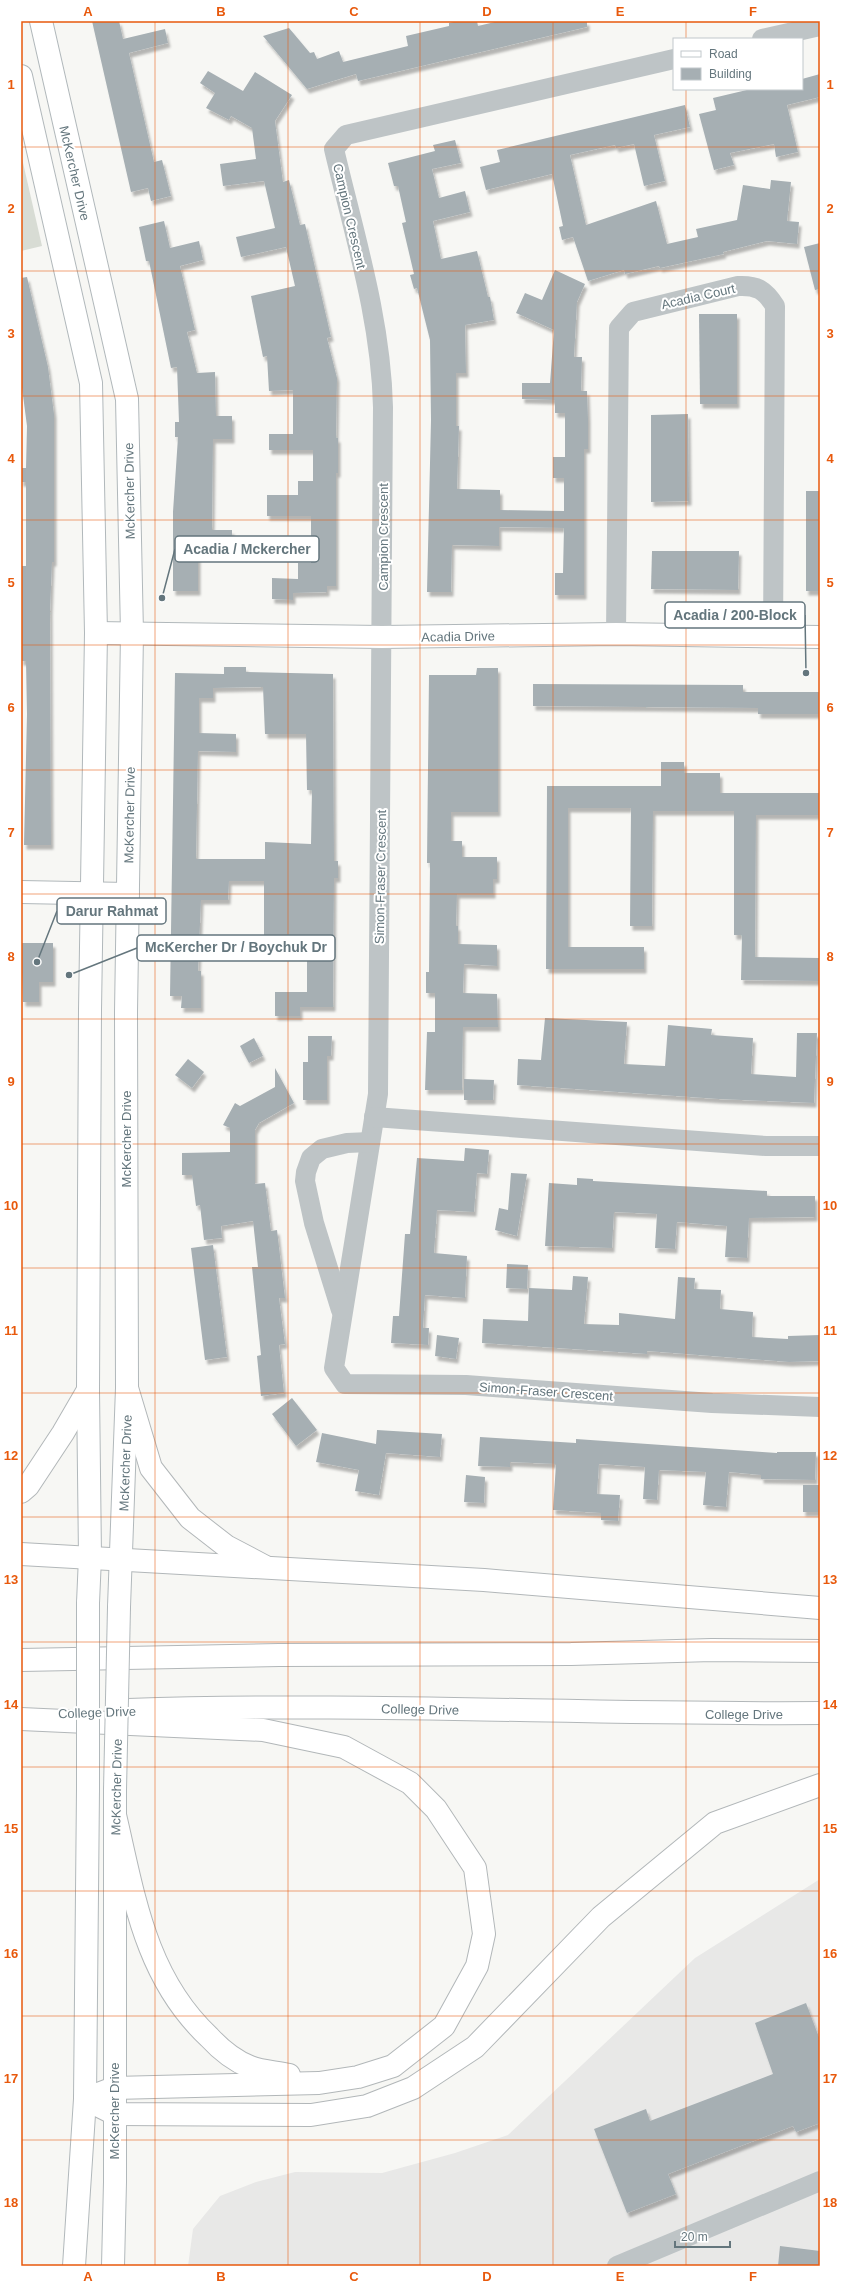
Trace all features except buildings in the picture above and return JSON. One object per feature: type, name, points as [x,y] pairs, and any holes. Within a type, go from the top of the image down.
[{"type":"main road","name":"McKercher Drive","points":[[41,21],[127,399],[132,633],[126,1012],[127,1388],[122,1560],[119,1607],[115,1790],[115,2114],[113,2266]]},
{"type":"main road","points":[[21,76],[91,383],[96,633],[90,1010],[88,1390],[90,1556],[88,1603],[88,1789],[85,2099],[74,2266]]},
{"type":"main road","name":"Acadia Drive","points":[[96,633],[382,637],[616,634],[820,637]]},
{"type":"main road","points":[[21,892],[128,894]]},
{"type":"main road","points":[[127,1388],[151,1468],[190,1518],[226,1546],[271,1569]]},
{"type":"main road","points":[[21,1492],[28,1486],[63,1433],[88,1390]]},
{"type":"main road","points":[[21,1554],[90,1556],[122,1560],[484,1580],[820,1608]]},
{"type":"main road","points":[[21,1660],[279,1655],[571,1654],[712,1650],[820,1651]]},
{"type":"main road","name":"College Drive","points":[[21,1714],[170,1709],[370,1708],[732,1714],[820,1713]]},
{"type":"main road","points":[[21,1719],[270,1731],[344,1747],[410,1783],[436,1809],[475,1868],[484,1934],[477,1966],[444,2026],[416,2050],[393,2066],[358,2077],[319,2083],[114,2088],[85,2099]]},
{"type":"main road","points":[[85,2099],[115,2114],[311,2115],[367,2106],[413,2088],[475,2047],[601,1917],[715,1823],[820,1785]]},
{"type":"main road","points":[[115,1815],[142,1929],[165,1983],[197,2027],[221,2050],[250,2067],[319,2083]]},
{"type":"street","points":[[766,38],[820,26]]},
{"type":"street","name":"Campion Crescent","points":[[382,637],[382,369],[377,331],[334,149],[346,134],[673,59]]},
{"type":"street","name":"Acadia Court","points":[[616,634],[619,328],[633,312],[738,286],[748,285],[767,293],[775,306],[773,636]]},
{"type":"street","name":"Simon-Fraser Crescent","points":[[382,637],[378,1094],[334,1368],[344,1384],[466,1386],[712,1403],[820,1407]]},
{"type":"street","points":[[374,1117],[751,1145],[820,1146]]},
{"type":"street","name":"Simon-Fraser Crescent","points":[[343,1315],[314,1223],[305,1181],[306,1172],[310,1158],[322,1149],[347,1143],[370,1142]]},
{"type":"street","points":[[617,2266],[820,2181]]},
{"type":"shaded area","points":[[21,154],[42,246],[21,251]]},
{"type":"shaded area","points":[[820,1879],[820,2266],[188,2266],[193,2229],[220,2196],[256,2182],[295,2172],[382,2173],[455,2153],[508,2135],[695,1958]]},
{"type":"place","name":"Acadia / Mckercher","points":[[162,598]]},
{"type":"place","name":"Acadia / 200-Block","points":[[806,673]]},
{"type":"place","name":"Darur Rahmat","points":[[37,962]]},
{"type":"place","name":"McKercher Dr / Boychuk Dr","points":[[69,975]]}]
